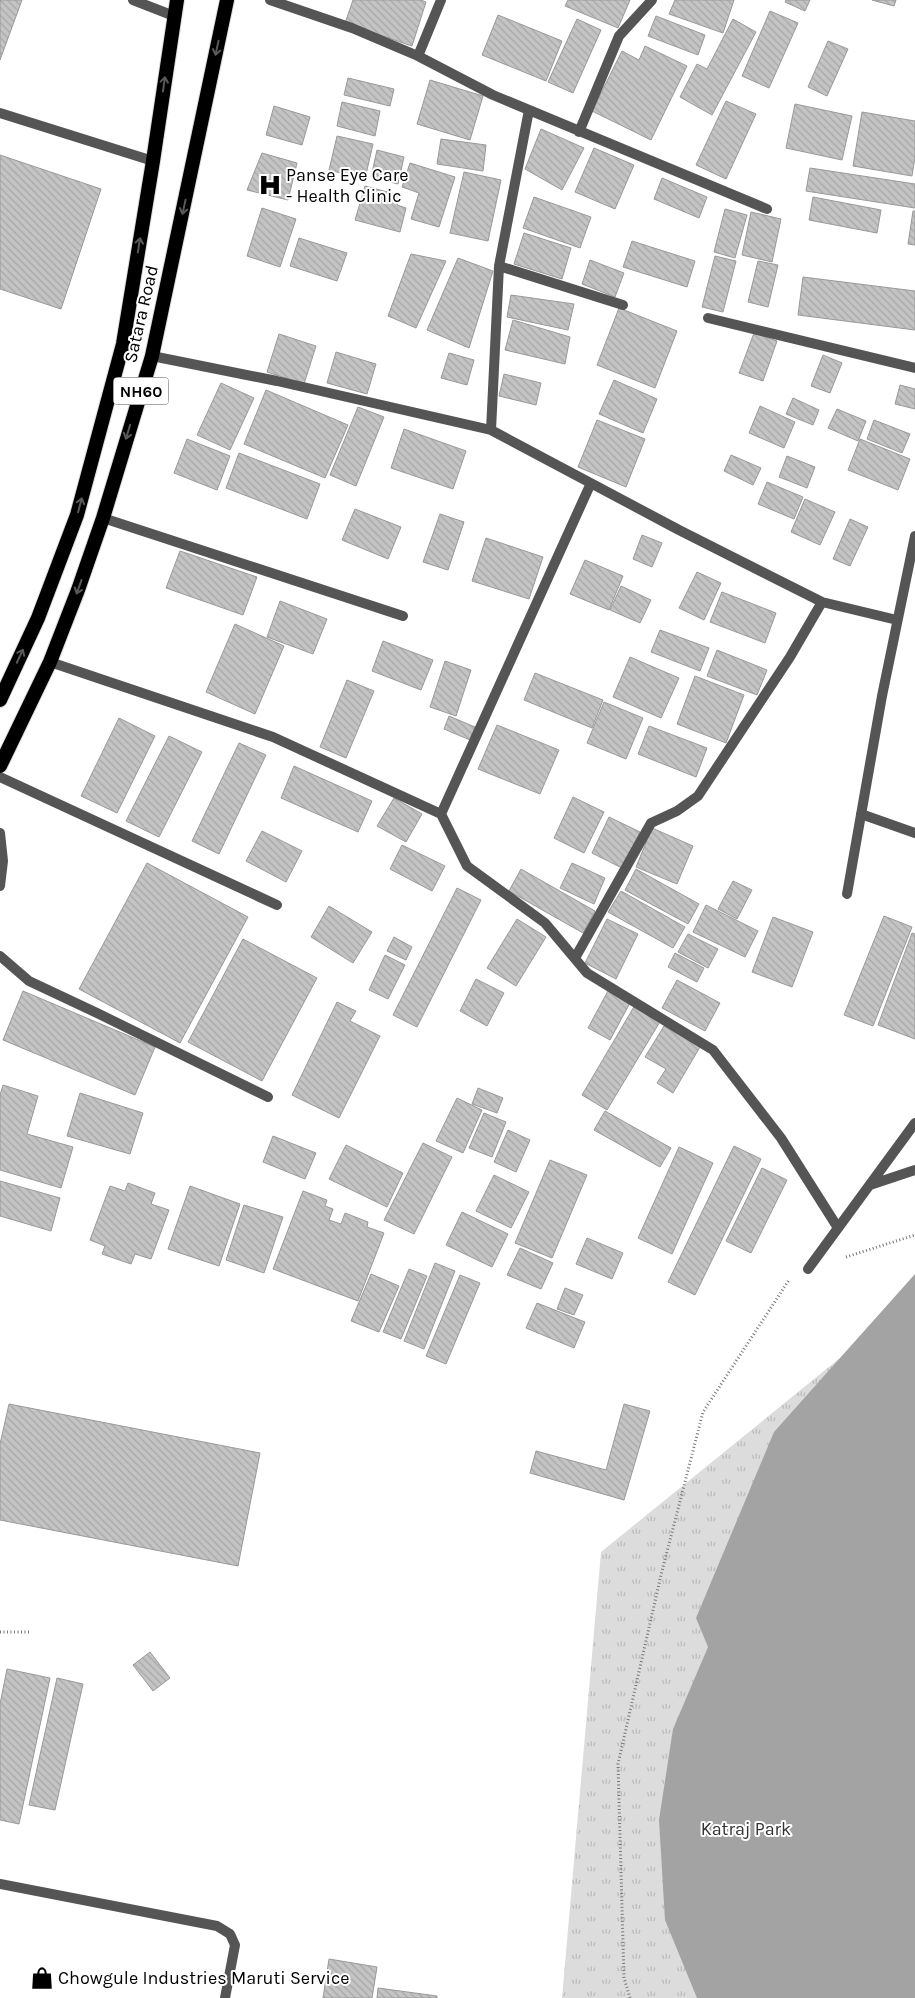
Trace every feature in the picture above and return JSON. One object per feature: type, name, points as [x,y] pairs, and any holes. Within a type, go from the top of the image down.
[{"type":"highway","name":"NH60","points":[[0,700],[38,618],[77,516],[123,344],[153,161],[176,0]]},
{"type":"highway","name":"Satara Road","points":[[0,766],[50,662],[103,518],[152,356],[227,0]]},
{"type":"street","points":[[133,0],[174,16]]},
{"type":"street","points":[[270,0],[352,28],[418,56],[493,95],[767,209]]},
{"type":"street","points":[[418,56],[441,0]]},
{"type":"street","points":[[579,132],[619,36],[652,0]]},
{"type":"street","points":[[491,430],[499,266],[529,110]]},
{"type":"street","points":[[0,113],[153,161]]},
{"type":"street","points":[[499,266],[623,305]]},
{"type":"street","points":[[708,318],[915,368]]},
{"type":"street","points":[[152,356],[277,381],[491,430],[679,530],[822,602],[898,620]]},
{"type":"street","points":[[441,814],[591,484]]},
{"type":"street","points":[[103,518],[403,616]]},
{"type":"street","points":[[847,894],[882,696],[915,536]]},
{"type":"street","points":[[575,958],[651,823],[677,811],[698,796],[790,657],[822,602]]},
{"type":"street","points":[[50,662],[273,737],[441,814],[467,866],[545,924],[587,973],[713,1050],[781,1138],[838,1228]]},
{"type":"street","points":[[0,777],[277,905]]},
{"type":"street","points":[[861,814],[915,833]]},
{"type":"street","points":[[0,833],[3,861],[0,886]]},
{"type":"street","points":[[0,956],[29,981],[268,1097]]},
{"type":"street","points":[[808,1268],[915,1124]]},
{"type":"street","points":[[870,1185],[915,1170]]},
{"type":"street","points":[[0,1884],[217,1926],[230,1934],[235,1945],[224,1998]]},
{"type":"path","points":[[630,1998],[624,1978],[618,1764],[661,1575],[703,1412],[794,1273],[915,1235]]},
{"type":"path","points":[[0,1632],[31,1632]]},
{"type":"green space","name":"Katraj Park","points":[[915,1297],[915,1998],[562,1998],[601,1552]]},
{"type":"shaded area","name":"Katraj Park","points":[[915,1274],[915,1998],[697,1998],[665,1920],[659,1820],[673,1729],[708,1647],[696,1618],[774,1432]]},
{"type":"building","points":[[0,0],[22,0],[0,60]]},
{"type":"building","points":[[353,0],[421,0],[426,2],[412,46],[345,23]]},
{"type":"building","points":[[568,0],[630,0],[618,28],[565,6]]},
{"type":"building","points":[[675,0],[734,0],[723,33],[669,14]]},
{"type":"building","points":[[786,0],[810,0],[805,11],[785,2]]},
{"type":"building","points":[[872,0],[896,0],[894,6]]},
{"type":"building","points":[[770,11],[798,23],[769,88],[742,76]]},
{"type":"building","points":[[498,15],[562,41],[546,81],[482,55]]},
{"type":"building","points":[[656,16],[705,35],[698,55],[648,36]]},
{"type":"building","points":[[577,19],[601,30],[573,93],[548,82]]},
{"type":"building","points":[[733,19],[756,32],[712,115],[680,97],[697,64],[707,69]]},
{"type":"building","points":[[828,41],[848,49],[827,96],[808,87]]},
{"type":"building","points":[[645,46],[687,66],[651,140],[592,111],[622,51],[639,60]]},
{"type":"building","points":[[348,78],[394,89],[390,106],[344,95]]},
{"type":"building","points":[[430,80],[483,96],[470,140],[417,124]]},
{"type":"building","points":[[726,101],[756,114],[726,179],[696,165]]},
{"type":"building","points":[[342,102],[380,111],[375,136],[337,126]]},
{"type":"building","points":[[795,104],[852,116],[842,160],[786,148]]},
{"type":"building","points":[[274,106],[310,117],[302,145],[266,135]]},
{"type":"building","points":[[862,112],[915,121],[915,157],[912,176],[853,166]]},
{"type":"building","points":[[541,129],[584,148],[562,190],[525,169]]},
{"type":"building","points":[[337,136],[373,144],[365,179],[329,170]]},
{"type":"building","points":[[441,139],[486,145],[483,171],[437,164]]},
{"type":"building","points":[[594,148],[634,165],[615,209],[575,192]]},
{"type":"building","points":[[377,150],[404,157],[398,184],[371,177]]},
{"type":"building","points":[[262,153],[297,163],[288,200],[247,190]]},
{"type":"building","points":[[0,155],[101,189],[61,309],[0,289]]},
{"type":"building","points":[[410,163],[455,177],[439,227],[411,219],[419,193],[402,187]]},
{"type":"building","points":[[810,168],[915,184],[915,208],[806,191]]},
{"type":"building","points":[[464,172],[501,180],[488,241],[450,233]]},
{"type":"building","points":[[662,178],[707,197],[699,218],[654,199]]},
{"type":"building","points":[[365,186],[399,195],[397,205],[406,208],[400,232],[355,220]]},
{"type":"building","points":[[534,197],[591,217],[580,248],[523,228]]},
{"type":"building","points":[[813,197],[881,210],[877,233],[809,220]]},
{"type":"building","points":[[262,208],[296,219],[280,267],[247,256]]},
{"type":"building","points":[[725,209],[747,215],[735,258],[714,252]]},
{"type":"building","points":[[913,211],[915,211],[915,245],[908,244]]},
{"type":"building","points":[[751,212],[781,219],[772,262],[742,255]]},
{"type":"building","points":[[524,233],[571,248],[562,279],[514,264]]},
{"type":"building","points":[[299,238],[347,253],[337,281],[290,266]]},
{"type":"building","points":[[632,241],[695,261],[687,287],[623,267]]},
{"type":"building","points":[[411,254],[446,261],[416,328],[388,316]]},
{"type":"building","points":[[715,256],[736,261],[723,312],[702,307]]},
{"type":"building","points":[[458,258],[493,271],[469,348],[427,330]]},
{"type":"building","points":[[590,260],[624,273],[615,297],[582,284]]},
{"type":"building","points":[[758,261],[778,265],[768,307],[748,302]]},
{"type":"building","points":[[803,277],[915,291],[915,330],[798,315]]},
{"type":"building","points":[[511,295],[574,304],[568,330],[507,317]]},
{"type":"building","points":[[619,308],[677,331],[655,388],[597,365]]},
{"type":"building","points":[[513,320],[570,337],[565,364],[505,350]]},
{"type":"building","points":[[754,333],[777,341],[763,381],[739,373]]},
{"type":"building","points":[[279,334],[316,346],[304,384],[267,372]]},
{"type":"building","points":[[336,352],[376,364],[367,394],[327,383]]},
{"type":"building","points":[[449,353],[474,360],[467,385],[441,378]]},
{"type":"building","points":[[823,355],[842,363],[830,393],[811,386]]},
{"type":"building","points":[[504,374],[541,383],[536,405],[499,396]]},
{"type":"building","points":[[614,380],[657,399],[643,433],[599,414]]},
{"type":"building","points":[[221,383],[254,398],[230,450],[197,435]]},
{"type":"building","points":[[900,385],[915,389],[915,409],[895,404]]},
{"type":"building","points":[[266,390],[348,425],[325,478],[244,444]]},
{"type":"building","points":[[793,398],[819,410],[813,425],[786,414]]},
{"type":"building","points":[[760,406],[795,422],[784,448],[749,433]]},
{"type":"building","points":[[358,407],[384,417],[356,486],[330,475]]},
{"type":"building","points":[[837,409],[866,421],[858,441],[828,428]]},
{"type":"building","points":[[597,420],[645,439],[626,487],[578,467]]},
{"type":"building","points":[[874,420],[910,434],[902,453],[867,439]]},
{"type":"building","points":[[404,429],[466,451],[453,489],[391,468]]},
{"type":"building","points":[[187,439],[230,456],[217,490],[174,473]]},
{"type":"building","points":[[860,439],[910,459],[898,490],[848,470]]},
{"type":"building","points":[[239,453],[320,484],[307,519],[226,488]]},
{"type":"building","points":[[731,455],[761,468],[753,485],[724,471]]},
{"type":"building","points":[[787,456],[815,467],[807,488],[779,477]]},
{"type":"building","points":[[767,482],[803,497],[794,519],[758,504]]},
{"type":"building","points":[[805,499],[835,512],[820,545],[791,532]]},
{"type":"building","points":[[355,509],[401,527],[388,559],[342,540]]},
{"type":"building","points":[[440,514],[464,522],[448,570],[423,562]]},
{"type":"building","points":[[850,519],[868,527],[850,566],[833,559]]},
{"type":"building","points":[[642,535],[662,543],[652,567],[633,559]]},
{"type":"building","points":[[486,538],[543,557],[529,599],[472,581]]},
{"type":"building","points":[[180,551],[257,577],[243,615],[166,588]]},
{"type":"building","points":[[585,560],[623,576],[609,610],[570,594]]},
{"type":"building","points":[[697,572],[721,583],[704,620],[679,608]]},
{"type":"building","points":[[621,586],[651,600],[640,623],[610,610]]},
{"type":"building","points":[[722,592],[776,613],[765,643],[710,622]]},
{"type":"building","points":[[280,601],[327,619],[313,654],[267,637]]},
{"type":"building","points":[[235,624],[284,646],[255,714],[206,692]]},
{"type":"building","points":[[660,630],[709,648],[700,671],[651,652]]},
{"type":"building","points":[[383,641],[433,660],[421,690],[372,671]]},
{"type":"building","points":[[717,650],[767,670],[757,695],[707,676]]},
{"type":"building","points":[[630,657],[679,678],[661,718],[613,697]]},
{"type":"building","points":[[445,661],[471,670],[456,716],[430,707]]},
{"type":"building","points":[[535,673],[603,700],[592,728],[524,700]]},
{"type":"building","points":[[695,676],[744,695],[726,743],[677,724]]},
{"type":"building","points":[[347,680],[374,691],[346,758],[320,747]]},
{"type":"building","points":[[604,702],[643,718],[626,759],[587,743]]},
{"type":"building","points":[[449,716],[475,727],[470,740],[444,729]]},
{"type":"building","points":[[119,718],[155,736],[117,813],[81,796]]},
{"type":"building","points":[[497,725],[559,750],[540,794],[478,769]]},
{"type":"building","points":[[649,726],[707,748],[696,777],[638,754]]},
{"type":"building","points":[[169,736],[202,752],[159,837],[126,821]]},
{"type":"building","points":[[239,743],[266,755],[219,854],[192,841]]},
{"type":"building","points":[[294,766],[372,801],[358,832],[281,798]]},
{"type":"building","points":[[573,797],[604,812],[584,853],[554,838]]},
{"type":"building","points":[[394,798],[422,814],[406,842],[377,826]]},
{"type":"building","points":[[609,817],[640,832],[622,868],[592,853]]},
{"type":"building","points":[[652,828],[693,846],[677,884],[636,867]]},
{"type":"building","points":[[262,831],[302,851],[286,882],[246,861]]},
{"type":"building","points":[[402,845],[445,866],[432,891],[390,869]]},
{"type":"building","points":[[147,863],[248,917],[180,1043],[79,989]]},
{"type":"building","points":[[572,863],[605,878],[594,904],[560,888]]},
{"type":"building","points":[[521,869],[595,911],[583,933],[509,891]]},
{"type":"building","points":[[636,869],[699,904],[688,924],[625,890]]},
{"type":"building","points":[[733,881],[752,890],[737,919],[718,909]]},
{"type":"building","points":[[457,888],[481,900],[417,1027],[393,1015]]},
{"type":"building","points":[[621,891],[685,927],[673,948],[608,912]]},
{"type":"building","points":[[706,905],[758,931],[745,957],[693,932]]},
{"type":"building","points":[[329,906],[372,932],[353,963],[311,937]]},
{"type":"building","points":[[884,916],[912,927],[873,1026],[844,1015]]},
{"type":"building","points":[[773,917],[813,932],[792,987],[752,972]]},
{"type":"building","points":[[517,919],[546,937],[516,986],[487,968]]},
{"type":"building","points":[[607,919],[638,934],[616,979],[585,963]]},
{"type":"building","points":[[912,933],[915,934],[915,1039],[878,1025]]},
{"type":"building","points":[[688,934],[718,949],[708,968],[678,952]]},
{"type":"building","points":[[394,937],[412,947],[406,960],[387,951]]},
{"type":"building","points":[[243,939],[317,978],[262,1081],[188,1042]]},
{"type":"building","points":[[675,953],[704,968],[697,982],[668,967]]},
{"type":"building","points":[[385,955],[405,965],[388,999],[369,990]]},
{"type":"building","points":[[476,979],[504,993],[487,1026],[460,1011]]},
{"type":"building","points":[[677,980],[720,1003],[705,1031],[662,1008]]},
{"type":"building","points":[[23,991],[155,1047],[135,1095],[3,1040]]},
{"type":"building","points":[[608,991],[630,1003],[610,1040],[588,1028]]},
{"type":"building","points":[[337,1002],[356,1011],[350,1021],[380,1036],[339,1118],[292,1095]]},
{"type":"building","points":[[635,1005],[661,1020],[607,1110],[582,1095]]},
{"type":"building","points":[[664,1026],[700,1047],[673,1093],[657,1083],[666,1069],[645,1057]]},
{"type":"building","points":[[3,1085],[38,1096],[27,1134],[73,1147],[61,1188],[0,1170],[0,1095]]},
{"type":"building","points":[[478,1088],[503,1098],[497,1113],[472,1104]]},
{"type":"building","points":[[80,1093],[143,1113],[130,1154],[67,1136]]},
{"type":"building","points":[[457,1098],[482,1110],[463,1153],[436,1141]]},
{"type":"building","points":[[605,1111],[671,1148],[660,1167],[594,1130]]},
{"type":"building","points":[[484,1113],[506,1122],[492,1157],[469,1148]]},
{"type":"building","points":[[508,1130],[530,1140],[516,1172],[494,1162]]},
{"type":"building","points":[[273,1136],[316,1153],[305,1179],[263,1162]]},
{"type":"building","points":[[423,1143],[452,1157],[414,1234],[384,1220]]},
{"type":"building","points":[[346,1145],[403,1173],[387,1207],[329,1179]]},
{"type":"building","points":[[734,1146],[761,1159],[695,1295],[668,1282]]},
{"type":"building","points":[[679,1147],[713,1163],[672,1254],[638,1238]]},
{"type":"building","points":[[550,1160],[587,1175],[552,1258],[515,1243]]},
{"type":"building","points":[[762,1168],[787,1180],[751,1253],[726,1241]]},
{"type":"building","points":[[494,1175],[529,1192],[511,1228],[476,1211]]},
{"type":"building","points":[[0,1181],[60,1198],[51,1231],[0,1216]]},
{"type":"building","points":[[128,1183],[155,1193],[151,1204],[169,1210],[151,1259],[135,1254],[131,1264],[102,1254],[105,1246],[90,1240],[110,1186],[125,1191]]},
{"type":"building","points":[[190,1186],[240,1204],[219,1266],[168,1249]]},
{"type":"building","points":[[303,1191],[327,1200],[325,1206],[333,1209],[329,1220],[341,1224],[345,1213],[368,1222],[367,1227],[384,1233],[358,1301],[273,1269]]},
{"type":"building","points":[[244,1205],[283,1217],[264,1273],[226,1260]]},
{"type":"building","points":[[462,1212],[508,1234],[492,1267],[446,1245]]},
{"type":"building","points":[[587,1238],[623,1253],[612,1279],[576,1264]]},
{"type":"building","points":[[520,1248],[553,1263],[541,1289],[507,1275]]},
{"type":"building","points":[[435,1263],[455,1271],[424,1349],[404,1341]]},
{"type":"building","points":[[409,1269],[427,1276],[401,1339],[383,1332]]},
{"type":"building","points":[[371,1274],[399,1286],[379,1332],[351,1321]]},
{"type":"building","points":[[460,1275],[480,1283],[446,1364],[426,1356]]},
{"type":"building","points":[[565,1288],[583,1295],[574,1315],[557,1309]]},
{"type":"building","points":[[537,1303],[585,1322],[574,1348],[526,1328]]},
{"type":"building","points":[[9,1404],[260,1453],[238,1566],[0,1520],[0,1444]]},
{"type":"building","points":[[624,1404],[650,1411],[624,1500],[530,1473],[536,1451],[606,1470]]},
{"type":"building","points":[[150,1652],[170,1678],[153,1691],[133,1665]]},
{"type":"building","points":[[7,1669],[50,1678],[19,1824],[0,1820],[0,1704]]},
{"type":"building","points":[[57,1678],[83,1684],[55,1810],[29,1805]]},
{"type":"building","points":[[329,1959],[377,1967],[372,1998],[323,1998]]},
{"type":"building","points":[[378,1988],[437,1996],[437,1998],[377,1998]]},
{"type":"place","name":"Panse Eye Care - Health Clinic","points":[[270,185]]},
{"type":"place","name":"Chowgule Industries Maruti Service","points":[[42,1978]]}]
